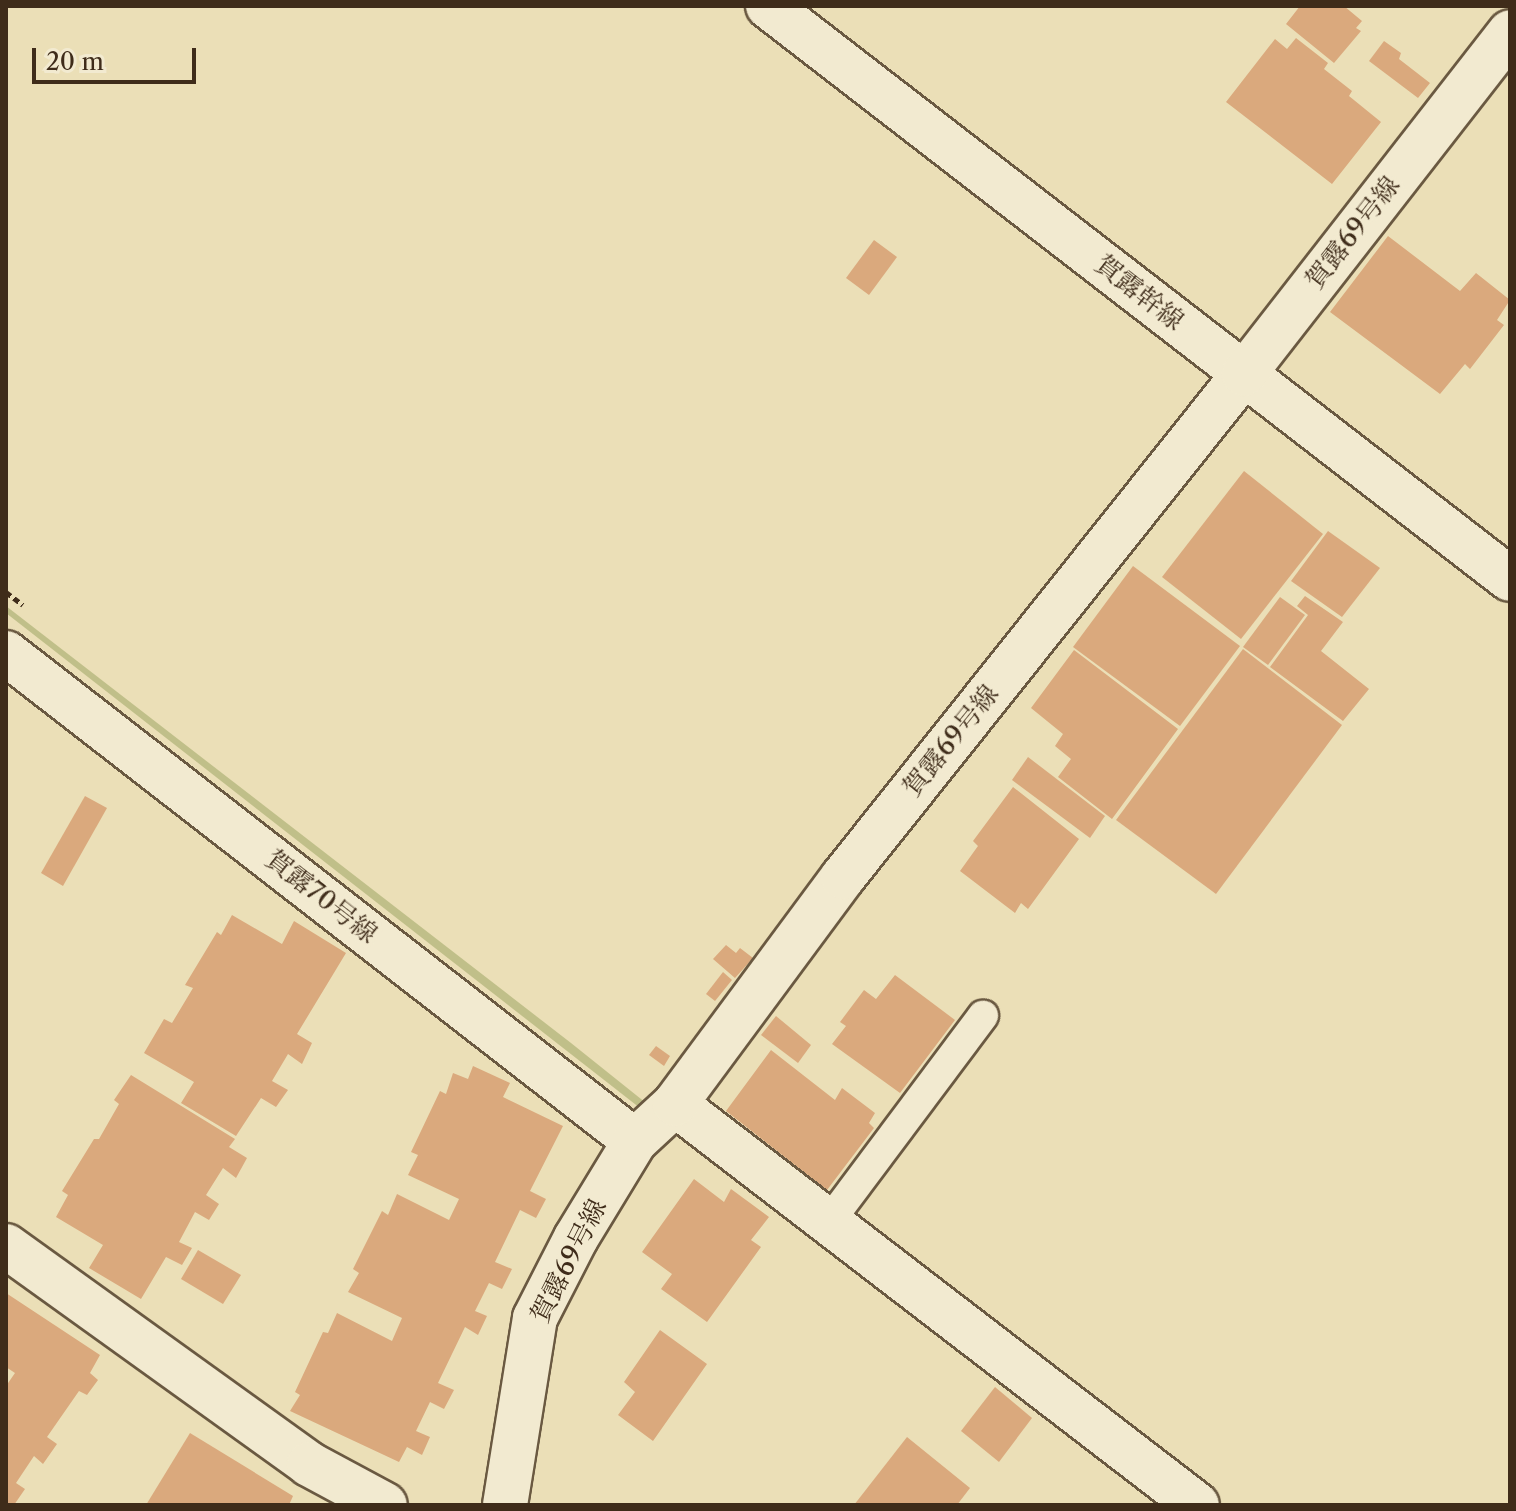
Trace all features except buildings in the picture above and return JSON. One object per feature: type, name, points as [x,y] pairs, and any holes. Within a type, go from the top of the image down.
[{"type":"street","name":"賀露幹線","points":[[768,6],[1510,579]]},
{"type":"street","name":"賀露69号線","points":[[505,1505],[535,1318],[576,1238],[635,1141],[675,1104],[843,877],[1244,374],[1510,32]]},
{"type":"street","name":"賀露70号線","points":[[6,653],[635,1141]]},
{"type":"street","points":[[675,1104],[1197,1505]]},
{"type":"street","points":[[6,1246],[309,1464],[385,1505]]},
{"type":"lane","points":[[828,1223],[983,1016]]},
{"type":"shaded area","points":[[6,606],[646,1103],[640,1108],[6,613]]}]
